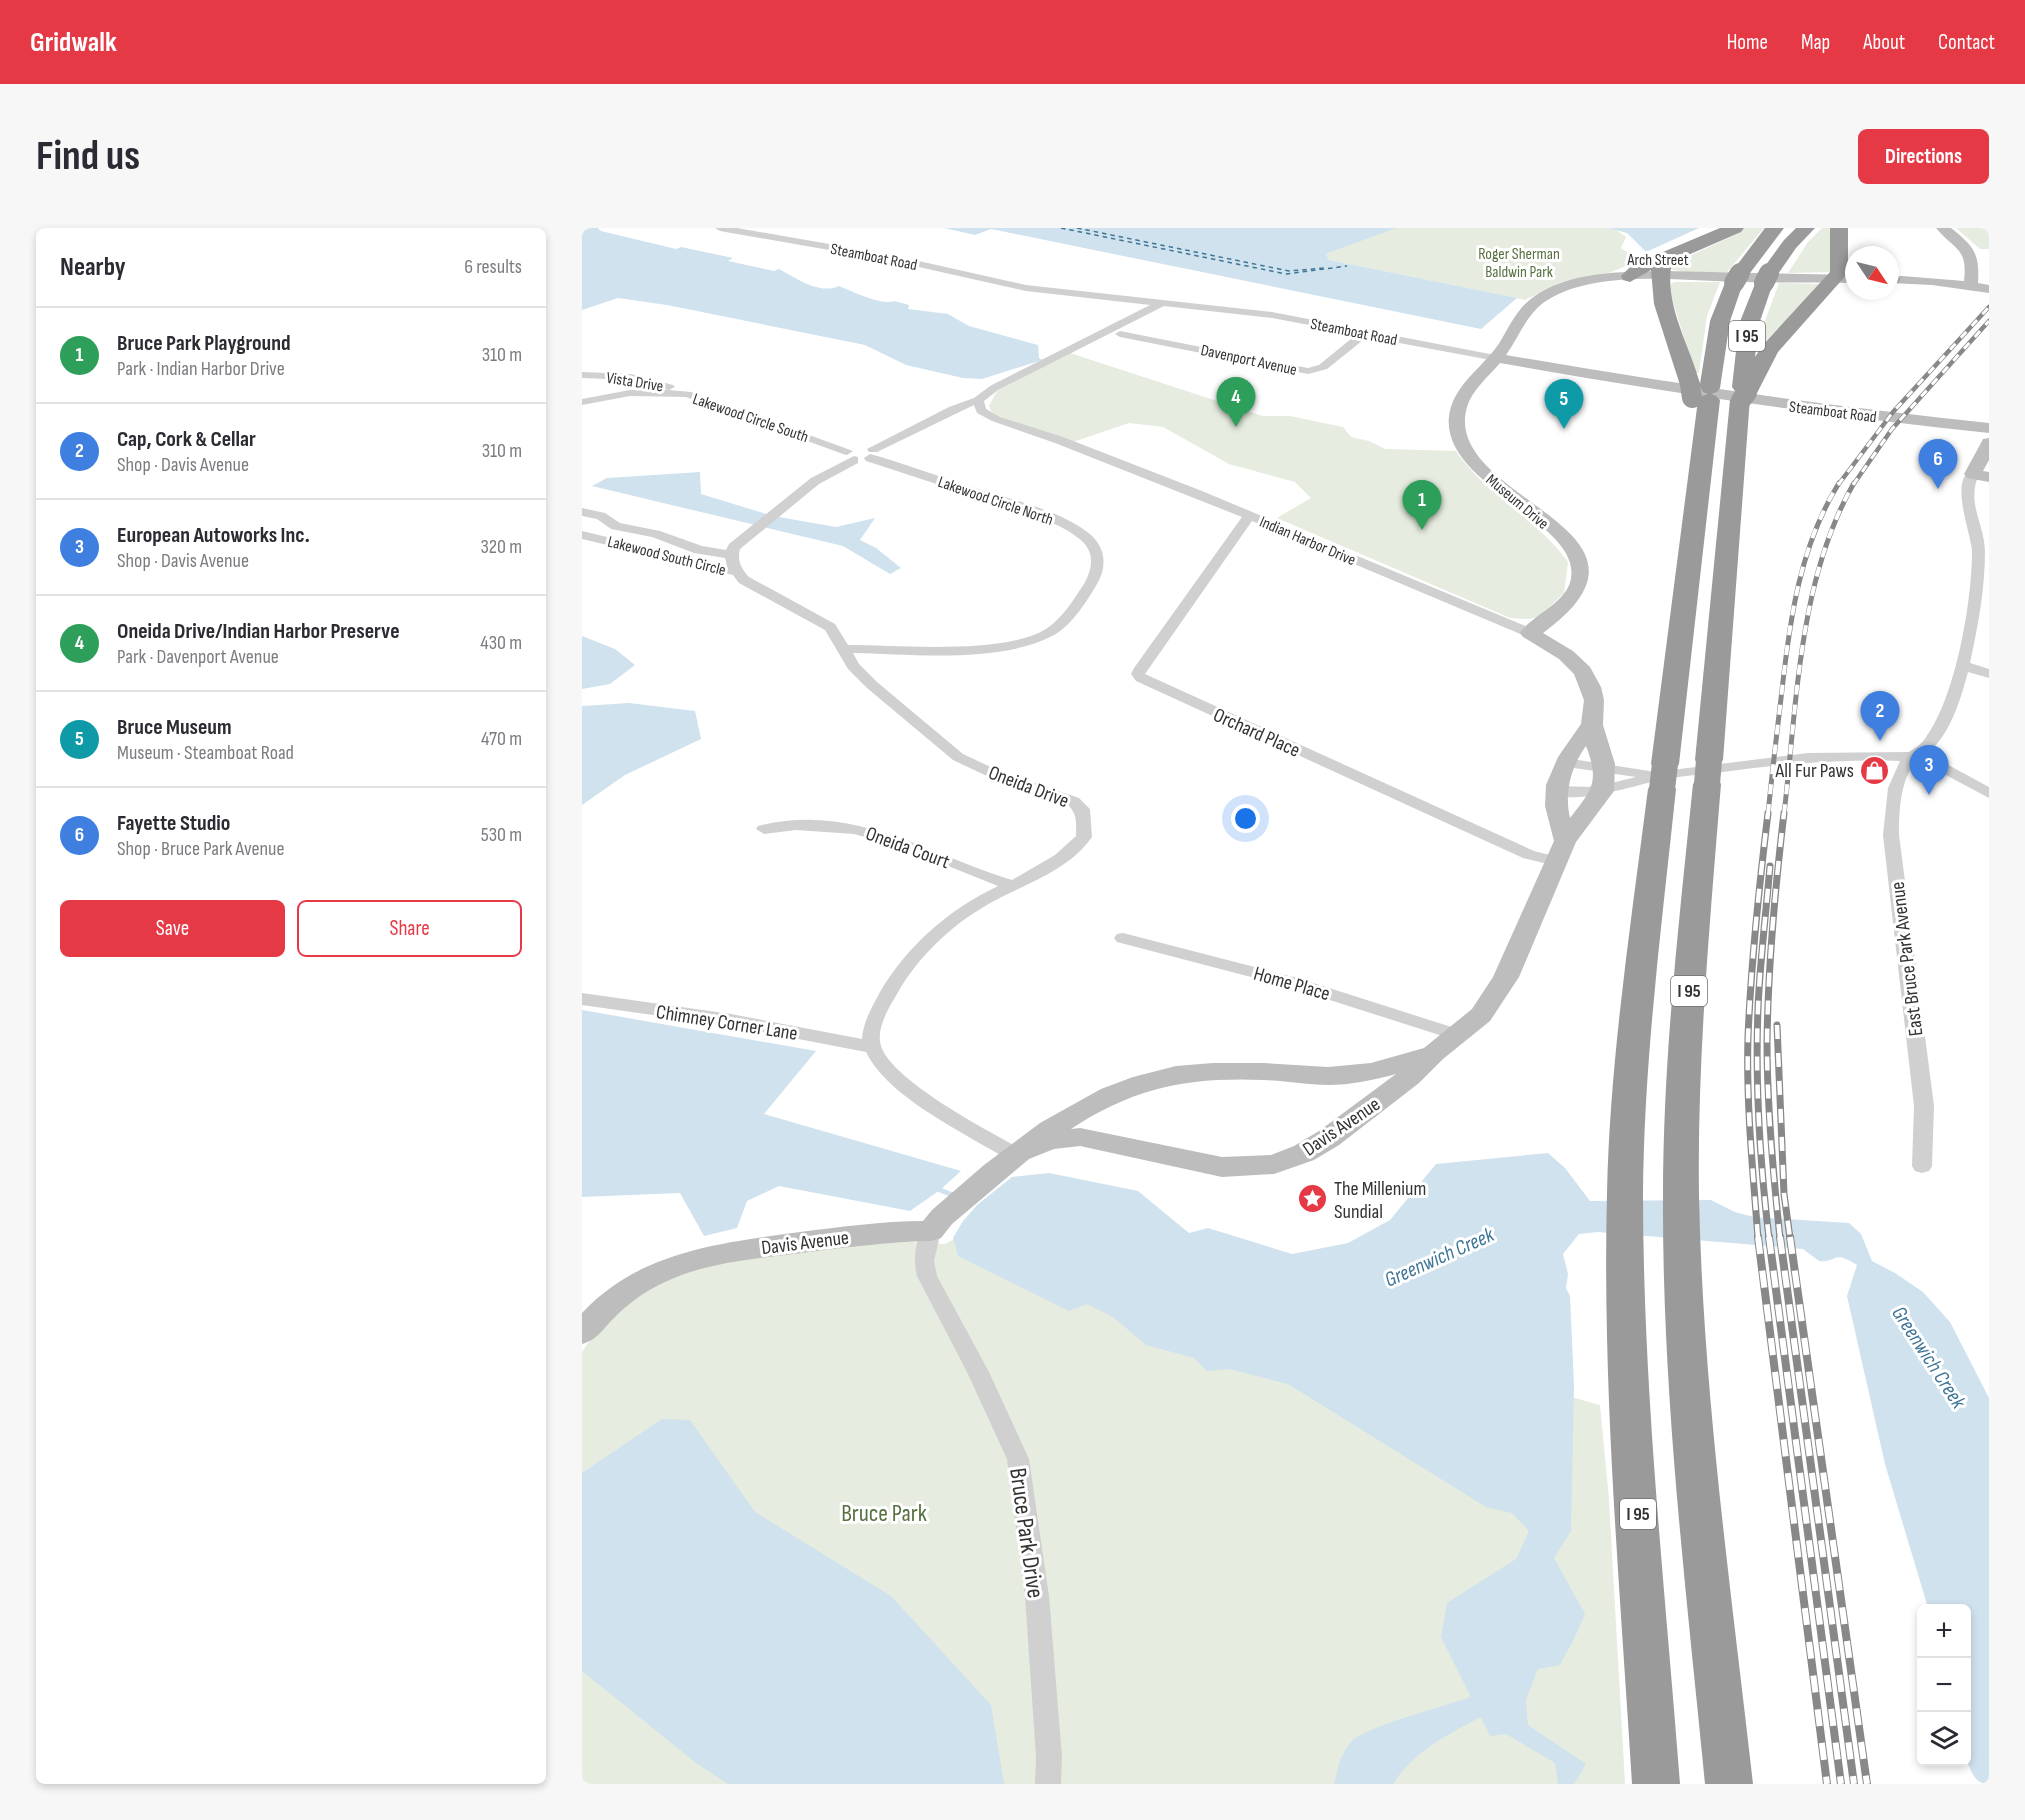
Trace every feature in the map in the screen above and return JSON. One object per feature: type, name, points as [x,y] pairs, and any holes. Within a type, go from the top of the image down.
[{"type":"highway","points":[[1630,276],[1639,270],[1662,268],[1735,228]]},
{"type":"highway","name":"I 95","points":[[1656,1784],[1631,1411],[1625,1244],[1625,1193],[1634,1042],[1696,504],[1700,393],[1720,321],[1737,278],[1755,251],[1775,228]]},
{"type":"highway","name":"I 95","points":[[1729,1784],[1690,1390],[1682,1249],[1682,1082],[1749,324],[1767,278],[1790,244],[1806,228]]},
{"type":"highway","points":[[1839,234],[1845,256]]},
{"type":"highway","points":[[1743,397],[1769,350],[1845,279],[1840,271],[1839,234]]},
{"type":"highway","points":[[1662,268],[1662,298],[1700,393]]},
{"type":"main road","points":[[1943,228],[1970,254],[1971,286]]},
{"type":"main road","name":"Arch Street","points":[[1662,268],[1845,279]]},
{"type":"main road","name":"Arch Street","points":[[1496,358],[1524,316],[1536,302],[1545,296],[1574,284],[1630,276]]},
{"type":"main road","points":[[1899,280],[1989,289]]},
{"type":"main road","name":"Steamboat Road","points":[[1496,358],[1704,393],[1989,428]]},
{"type":"main road","name":"Museum Drive","points":[[1496,358],[1468,388],[1461,402],[1458,427],[1463,444],[1485,473],[1568,544],[1575,552],[1581,567],[1579,586],[1574,594],[1562,608],[1530,633]]},
{"type":"main road","points":[[1981,475],[1989,443]]},
{"type":"main road","name":"Indian Harbor Drive","points":[[1530,633],[1566,655],[1582,671],[1591,687],[1594,700],[1592,725],[1604,780]]},
{"type":"main road","points":[[1560,851],[1557,791],[1565,763],[1576,744],[1592,725]]},
{"type":"main road","name":"Davis Avenue","points":[[1019,1153],[1050,1140],[1080,1137],[1222,1167],[1250,1167],[1274,1164],[1304,1153],[1329,1138],[1410,1077],[1434,1053],[1481,1015],[1500,989],[1560,851],[1604,780]]},
{"type":"main road","name":"Davis Avenue","points":[[582,1334],[594,1318],[618,1298],[645,1279],[676,1264],[711,1254],[936,1224],[1046,1130],[1092,1104],[1152,1080],[1176,1075],[1214,1072],[1274,1072],[1334,1076],[1355,1074],[1397,1066],[1434,1053]]},
{"type":"street","name":"Steamboat Road","points":[[720,228],[892,258],[1026,288],[1272,315],[1496,358]]},
{"type":"street","points":[[737,572],[731,555],[734,548],[815,481],[851,456],[872,454],[953,409],[978,400],[994,388],[1164,302]]},
{"type":"street","name":"Davenport Avenue","points":[[1120,334],[1308,371],[1323,367],[1365,333]]},
{"type":"street","name":"Vista Drive","points":[[582,375],[631,377],[668,386],[687,394]]},
{"type":"street","name":"Lakewood Circle South","points":[[582,402],[630,393],[687,394],[851,456]]},
{"type":"street","name":"Indian Harbor Drive","points":[[978,400],[981,411],[996,419],[1059,440],[1249,516],[1530,633]]},
{"type":"street","name":"Lakewood Circle North","points":[[845,649],[980,650],[1018,645],[1050,632],[1061,623],[1082,598],[1098,567],[1096,550],[1086,538],[1050,517],[872,454]]},
{"type":"street","name":"East Bruce Park Avenue","points":[[1922,1166],[1924,1106],[1891,835],[1891,817],[1904,766],[1933,739],[1950,702],[1962,665],[1972,610],[1983,571],[1977,535],[1965,503],[1968,485],[1981,475]]},
{"type":"street","points":[[582,512],[601,516],[616,526],[655,534],[699,550],[731,555]]},
{"type":"street","name":"Orchard Place","points":[[1249,516],[1141,668],[1138,674],[1141,678],[1529,855],[1560,851]]},
{"type":"street","name":"Lakewood South Circle","points":[[582,535],[737,572]]},
{"type":"street","name":"Lakewood South Circle","points":[[582,547],[597,538]]},
{"type":"street","name":"Oneida Drive","points":[[737,572],[744,580],[830,627],[853,666],[872,685],[958,757],[994,774],[1059,794],[1082,809],[1084,837],[1074,848],[1058,861],[955,919],[905,966],[873,1026],[872,1047]]},
{"type":"street","points":[[1962,665],[1989,674]]},
{"type":"street","points":[[1565,763],[1604,780],[1663,776],[1808,759],[1912,758],[1936,764],[1989,793]]},
{"type":"street","points":[[1557,791],[1588,793],[1604,780],[1663,776]]},
{"type":"street","name":"Oneida Court","points":[[764,829],[790,824],[874,832],[1012,885]]},
{"type":"street","name":"Home Place","points":[[1123,938],[1295,983],[1458,1035]]},
{"type":"street","name":"Chimney Corner Lane","points":[[582,999],[731,1020],[872,1047]]},
{"type":"street","points":[[872,1047],[883,1066],[894,1077],[953,1118],[1019,1153]]},
{"type":"street","name":"Bruce Park Drive","points":[[936,1224],[924,1261],[927,1276],[978,1372],[1020,1467],[1037,1596],[1049,1757],[1048,1784]]},
{"type":"green space","name":"Roger Sherman Baldwin Park","points":[[1395,228],[1608,228],[1626,237],[1621,248],[1640,261],[1603,275],[1561,282],[1525,300],[1329,260],[1326,254]]},
{"type":"green space","points":[[1744,228],[1764,228],[1727,272],[1683,272],[1671,269],[1670,265],[1737,234]]},
{"type":"green space","points":[[1822,228],[1835,228],[1832,272],[1788,273],[1808,242]]},
{"type":"green space","points":[[1956,228],[1989,228],[1989,249],[1980,249]]},
{"type":"green space","points":[[1674,282],[1720,282],[1707,316],[1699,373],[1695,373],[1668,286]]},
{"type":"green space","points":[[1779,283],[1821,284],[1762,345],[1762,329]]},
{"type":"green space","points":[[1070,353],[1263,416],[1290,416],[1343,427],[1351,437],[1369,441],[1385,449],[1456,451],[1481,481],[1542,532],[1568,562],[1564,593],[1539,617],[1510,618],[1277,518],[1311,498],[1295,482],[1229,464],[1163,427],[1129,423],[1073,442],[999,417],[991,411],[989,406],[997,391]]},
{"type":"green space","name":"Bruce Park","points":[[969,1231],[1600,1405],[1609,1500],[1625,1784],[582,1784],[582,1352],[592,1337],[633,1295],[704,1263],[879,1240],[945,1244]]},
{"type":"water","points":[[582,228],[598,228],[601,231],[676,249],[681,247],[733,258],[728,261],[774,271],[779,269],[816,287],[839,286],[874,300],[894,301],[909,305],[908,309],[948,314],[969,326],[1038,345],[1039,358],[1042,360],[982,379],[963,378],[906,365],[865,345],[667,305],[618,298],[582,310]]},
{"type":"water","points":[[944,228],[1396,228],[1326,254],[1329,260],[1517,298],[1481,329],[991,229],[975,235]]},
{"type":"water","points":[[1608,228],[1699,228],[1646,252],[1627,233]]},
{"type":"water","points":[[700,472],[701,494],[773,516],[836,527],[875,518],[860,540],[876,548],[901,568],[890,574],[843,546],[592,486],[607,478]]},
{"type":"water","points":[[582,636],[615,649],[635,665],[610,684],[582,689]]},
{"type":"water","points":[[629,703],[695,711],[701,739],[625,775],[582,805],[582,706]]},
{"type":"water","points":[[582,1010],[816,1051],[764,1114],[961,1171],[940,1190],[910,1211],[779,1186],[747,1201],[737,1228],[704,1236],[680,1193],[582,1197]]},
{"type":"water","points":[[1548,1153],[1565,1168],[1590,1201],[1711,1200],[1735,1212],[1754,1217],[1849,1223],[1861,1234],[1872,1261],[1923,1292],[1950,1322],[1989,1398],[1989,1784],[1977,1780],[1969,1766],[1971,1766],[1971,1604],[1927,1604],[1885,1464],[1847,1296],[1857,1265],[1839,1257],[1819,1261],[1803,1249],[1598,1232],[1579,1234],[1563,1254],[1568,1274],[1566,1288],[1570,1296],[1574,1386],[1571,1531],[1554,1558],[1585,1614],[1560,1665],[1538,1669],[1526,1700],[1528,1725],[1586,1764],[1574,1784],[1558,1784],[1555,1763],[1506,1734],[1490,1736],[1481,1717],[1444,1737],[1421,1753],[1393,1784],[1334,1784],[1345,1751],[1360,1735],[1389,1723],[1471,1697],[1441,1637],[1447,1603],[1516,1559],[1529,1531],[1512,1513],[1486,1507],[1288,1384],[1229,1369],[1207,1371],[1194,1358],[1146,1345],[1113,1317],[1087,1304],[1069,1311],[958,1256],[953,1238],[963,1221],[977,1205],[1012,1177],[1049,1173],[1138,1191],[1189,1233],[1208,1228],[1292,1254],[1348,1243],[1390,1220],[1436,1164]]},
{"type":"water","points":[[662,1419],[690,1420],[755,1512],[891,1596],[991,1705],[1004,1784],[728,1784],[696,1763],[582,1671],[582,1473]]},
{"type":"waterway","name":"Greenwich Creek","points":[[940,1190],[955,1196]]},
{"type":"ferry route","points":[[1061,228],[1286,274],[1347,266]]},
{"type":"ferry route","points":[[1077,228],[1289,271],[1325,268]]},
{"type":"railway","points":[[1838,485],[1893,412],[1989,307]]},
{"type":"railway","points":[[1853,485],[1892,429],[1989,321]]},
{"type":"railway","points":[[1768,814],[1793,609],[1815,532],[1839,483]]},
{"type":"railway","points":[[1784,814],[1797,687],[1811,602],[1821,560],[1835,521],[1853,485]]},
{"type":"railway","points":[[1758,1238],[1749,1113],[1748,1037],[1751,981],[1768,813]]},
{"type":"railway","points":[[1780,1238],[1771,1140],[1767,1042],[1772,927],[1784,813]]},
{"type":"railway","points":[[1769,1238],[1759,1123],[1757,1037],[1760,973],[1770,866]]},
{"type":"railway","points":[[1777,1025],[1784,1194],[1790,1238]]},
{"type":"railway","points":[[1758,1237],[1827,1784]]},
{"type":"railway","points":[[1769,1237],[1841,1784]]},
{"type":"railway","points":[[1780,1237],[1854,1784]]},
{"type":"railway","points":[[1790,1237],[1867,1784]]},
{"type":"place","name":"Oneida Drive/Indian Harbor Preserve","points":[[1236,427]]},
{"type":"place","name":"Bruce Museum","points":[[1564,429]]},
{"type":"place","name":"Fayette Studio","points":[[1938,489]]},
{"type":"place","name":"Bruce Park Playground","points":[[1422,530]]},
{"type":"place","name":"Cap, Cork & Cellar","points":[[1880,741]]},
{"type":"place","name":"All Fur Paws","points":[[1875,770]]},
{"type":"place","name":"European Autoworks Inc.","points":[[1929,795]]},
{"type":"place","name":"The Millenium Sundial","points":[[1313,1199]]}]
